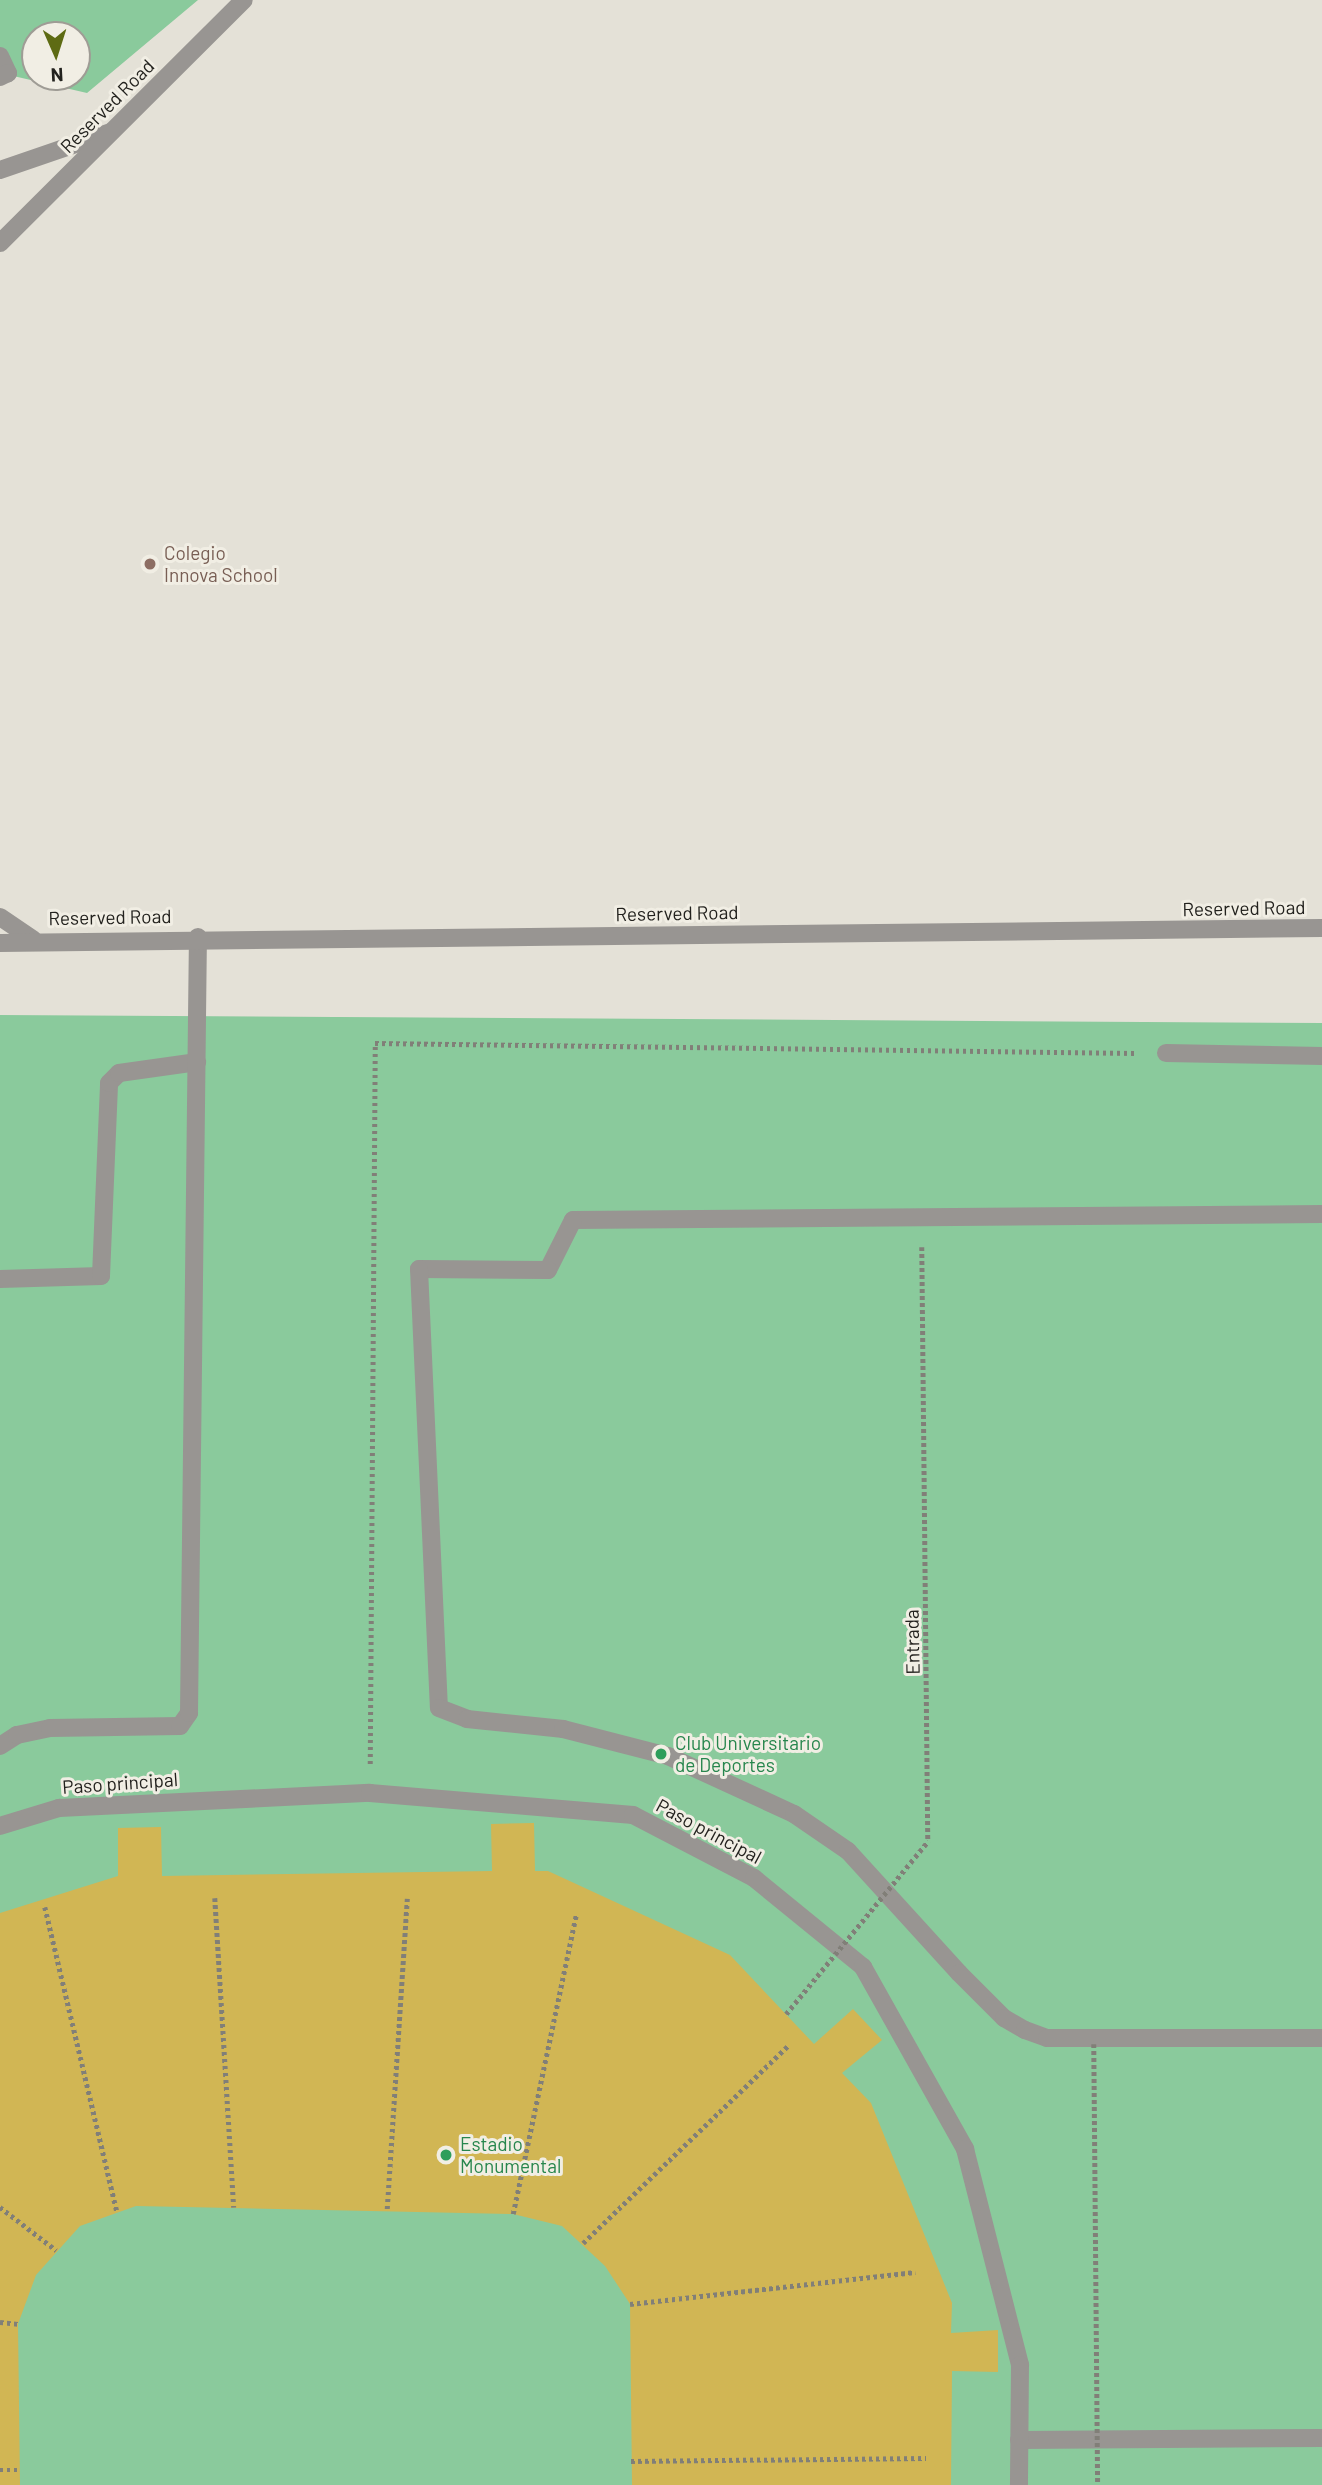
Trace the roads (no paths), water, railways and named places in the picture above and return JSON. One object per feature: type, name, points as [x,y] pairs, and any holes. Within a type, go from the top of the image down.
[{"type":"street","name":"Reserved Road","points":[[0,243],[244,0]]},
{"type":"street","points":[[0,56],[4,75]]},
{"type":"street","points":[[0,170],[111,132]]},
{"type":"street","name":"Reserved Road","points":[[0,917],[33,939]]},
{"type":"street","name":"Reserved Road","points":[[0,943],[33,939],[198,937],[1322,928]]},
{"type":"street","points":[[0,1746],[17,1735],[50,1728],[180,1726],[189,1713],[198,937]]},
{"type":"street","points":[[1166,1053],[1322,1056]]},
{"type":"street","points":[[0,1279],[101,1276],[109,1083],[119,1073],[197,1062]]},
{"type":"street","points":[[1322,1214],[573,1220],[548,1270],[419,1269],[439,1708],[467,1719],[563,1730],[668,1756],[794,1814],[848,1851],[968,1982],[1025,2031],[1047,2038],[1322,2038]]},
{"type":"street","name":"Paso principal","points":[[0,1826],[59,1808],[370,1793],[633,1815],[754,1878],[863,1967],[965,2149],[1020,2365],[1019,2485]]},
{"type":"street","points":[[1019,2440],[1322,2438]]},
{"type":"place","name":"Colegio Innova School","points":[[150,564]]},
{"type":"place","name":"Club Universitario de Deportes","points":[[661,1754]]},
{"type":"place","name":"Estadio Monumental","points":[[446,2155]]}]
